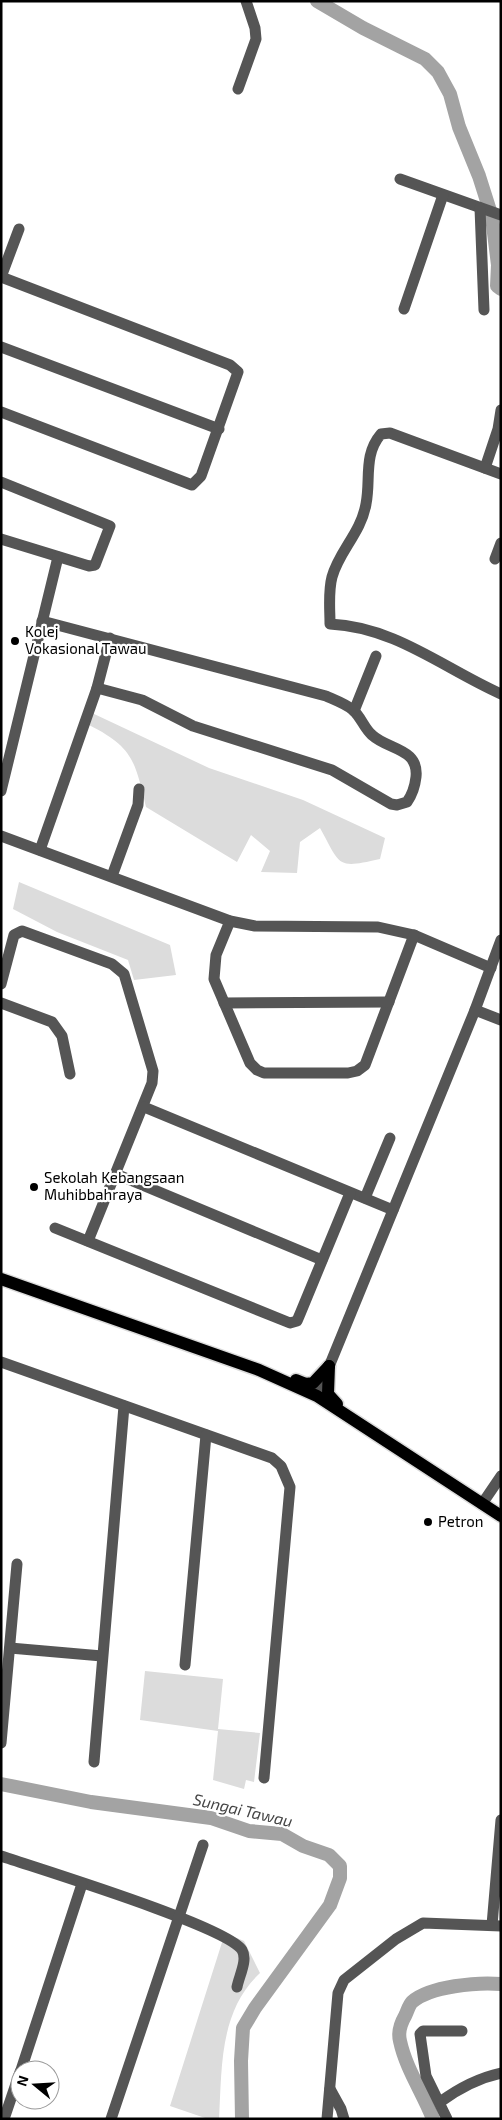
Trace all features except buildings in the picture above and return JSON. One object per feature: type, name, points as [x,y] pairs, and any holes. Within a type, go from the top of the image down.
[{"type":"main road","points":[[1,1274],[22,1286]]},
{"type":"main road","points":[[1,1279],[259,1370],[317,1396],[342,1410],[501,1516]]},
{"type":"main road","points":[[259,1370],[267,1368],[310,1384],[330,1366]]},
{"type":"main road","points":[[330,1366],[328,1394],[342,1410]]},
{"type":"street","points":[[238,90],[256,39],[255,28],[246,1]]},
{"type":"street","points":[[400,179],[500,215]]},
{"type":"street","points":[[404,309],[443,195]]},
{"type":"street","points":[[482,209],[484,310]]},
{"type":"street","points":[[1,412],[192,485],[201,476],[238,372],[236,368],[1,277],[19,229]]},
{"type":"street","points":[[1,347],[219,429]]},
{"type":"street","points":[[486,468],[498,429],[501,410]]},
{"type":"street","points":[[501,474],[390,433],[381,434],[368,458],[368,493],[360,524],[332,578],[330,624],[367,628],[392,638],[501,694]]},
{"type":"street","points":[[1,482],[110,526],[95,565],[89,566],[1,539]]},
{"type":"street","points":[[495,559],[501,543]]},
{"type":"street","points":[[1,791],[58,557]]},
{"type":"street","points":[[42,621],[326,696],[354,711],[372,735],[379,741],[408,754],[412,759],[416,781],[407,802],[397,805],[391,804],[332,770],[193,726],[142,700],[97,688]]},
{"type":"street","points":[[40,850],[97,688],[110,638]]},
{"type":"street","points":[[354,711],[376,656]]},
{"type":"street","points":[[112,876],[138,805],[139,789]]},
{"type":"street","points":[[1,836],[230,921],[267,926],[378,927],[414,935],[491,968]]},
{"type":"street","points":[[230,921],[218,947],[213,971],[214,979],[250,1063],[264,1073],[357,1071],[365,1065],[414,935]]},
{"type":"street","points":[[1,984],[12,942],[18,931],[71,949],[118,968],[128,984],[153,1071],[152,1083],[88,1241]]},
{"type":"street","points":[[317,1396],[475,1010],[501,940]]},
{"type":"street","points":[[224,1003],[389,1002]]},
{"type":"street","points":[[1,1003],[52,1022],[62,1036],[70,1074]]},
{"type":"street","points":[[475,1010],[501,1020]]},
{"type":"street","points":[[144,1106],[393,1210]]},
{"type":"street","points":[[365,1198],[390,1138]]},
{"type":"street","points":[[116,1174],[322,1260]]},
{"type":"street","points":[[55,1228],[290,1323],[297,1321],[350,1193]]},
{"type":"street","points":[[1,1362],[272,1458],[281,1466],[290,1487],[264,1778]]},
{"type":"street","points":[[94,1762],[124,1406]]},
{"type":"street","points":[[185,1665],[206,1435]]},
{"type":"street","points":[[482,1504],[501,1476]]},
{"type":"street","points":[[1,1743],[17,1564]]},
{"type":"street","points":[[10,1648],[102,1656]]},
{"type":"street","points":[[327,2119],[338,1993],[344,1980],[396,1939],[423,1923],[496,1925],[501,1820]]},
{"type":"street","points":[[111,2119],[203,1845]]},
{"type":"street","points":[[1,1856],[178,1917],[220,1934],[240,1948],[244,1959],[237,1986]]},
{"type":"street","points":[[24,2060],[82,1884]]},
{"type":"street","points":[[447,2119],[426,2076],[420,2034],[423,2031],[462,2031]]},
{"type":"street","points":[[440,2102],[461,2087],[487,2076],[501,2073]]},
{"type":"street","points":[[330,2089],[344,2119]]},
{"type":"street","points":[[4,2119],[10,2101]]},
{"type":"shaded area","points":[[92,713],[209,768],[303,800],[385,838],[380,859],[355,864],[347,864],[341,861],[332,850],[320,828],[300,842],[297,873],[261,872],[270,851],[251,835],[237,862],[146,807],[139,778],[130,757],[115,741],[89,725]]},
{"type":"shaded area","points":[[19,882],[170,945],[176,975],[134,980],[128,960],[57,932],[13,909]]},
{"type":"shaded area","points":[[145,1671],[223,1679],[218,1729],[260,1733],[254,1782],[246,1780],[244,1789],[213,1780],[218,1731],[140,1720]]},
{"type":"shaded area","points":[[225,1933],[244,1941],[260,1973],[247,1988],[230,2022],[222,2060],[219,2119],[208,2119],[170,2106]]},
{"type":"waterway","name":"Sungai Tawau","points":[[317,1],[363,28],[425,59],[438,72],[450,94],[459,127],[479,176],[492,217],[498,265],[497,286],[501,289]]},
{"type":"waterway","name":"Sungai Tawau","points":[[1,1784],[91,1802],[211,1818],[249,1831],[282,1834],[303,1846],[329,1855],[340,1866],[340,1878],[330,1905],[255,2008],[243,2028],[241,2061],[242,2119]]},
{"type":"waterway","name":"Sungai Tawau","points":[[433,2119],[410,2071],[400,2041],[400,2028],[409,2007],[412,2002],[430,1992],[455,1986],[501,1984]]},
{"type":"place","name":"Kolej Vokasional Tawau","points":[[15,641]]},
{"type":"place","name":"Sekolah Kebangsaan Muhibbahraya","points":[[34,1187]]},
{"type":"place","name":"Petron","points":[[428,1522]]}]
